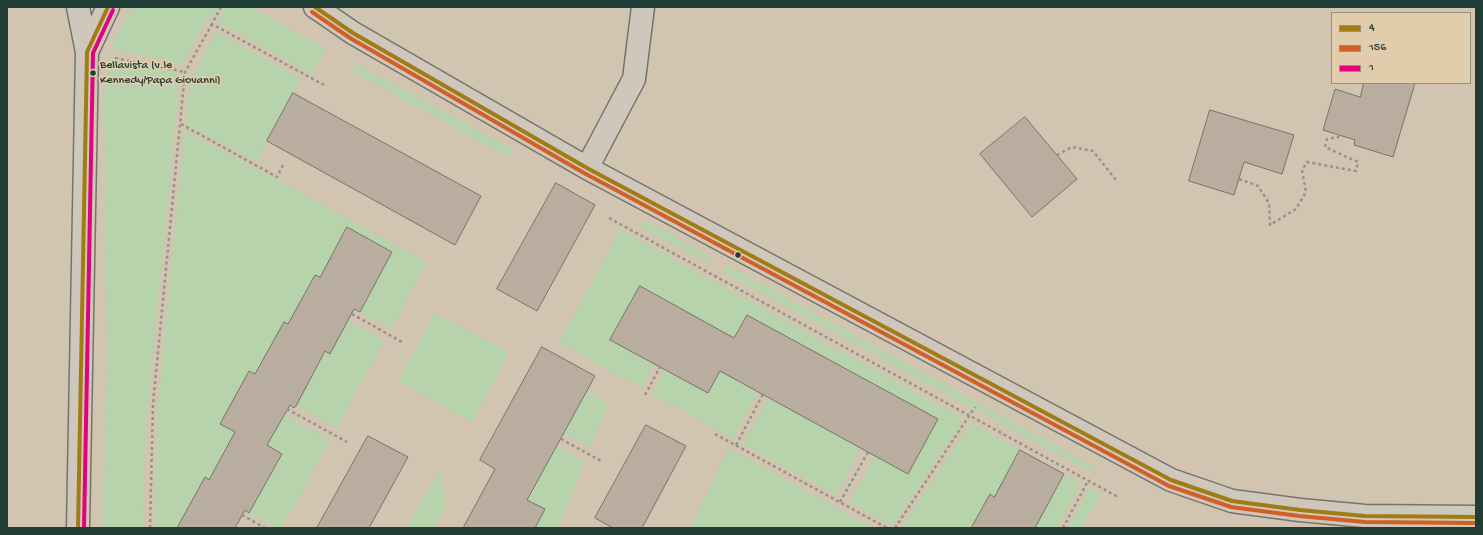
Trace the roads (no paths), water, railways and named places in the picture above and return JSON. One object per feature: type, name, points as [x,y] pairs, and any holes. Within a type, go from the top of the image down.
[{"type":"street","points":[[78,7],[87,52],[78,528]]},
{"type":"street","points":[[87,52],[108,7]]},
{"type":"street","points":[[315,7],[353,33],[587,168],[1171,480],[1232,500],[1300,510],[1365,516],[1476,517]]},
{"type":"street","points":[[587,168],[634,80],[642,7]]},
{"type":"place","name":"Bellavista (v.le Kennedy/Papa Giovanni)","points":[[93,73]]}]
